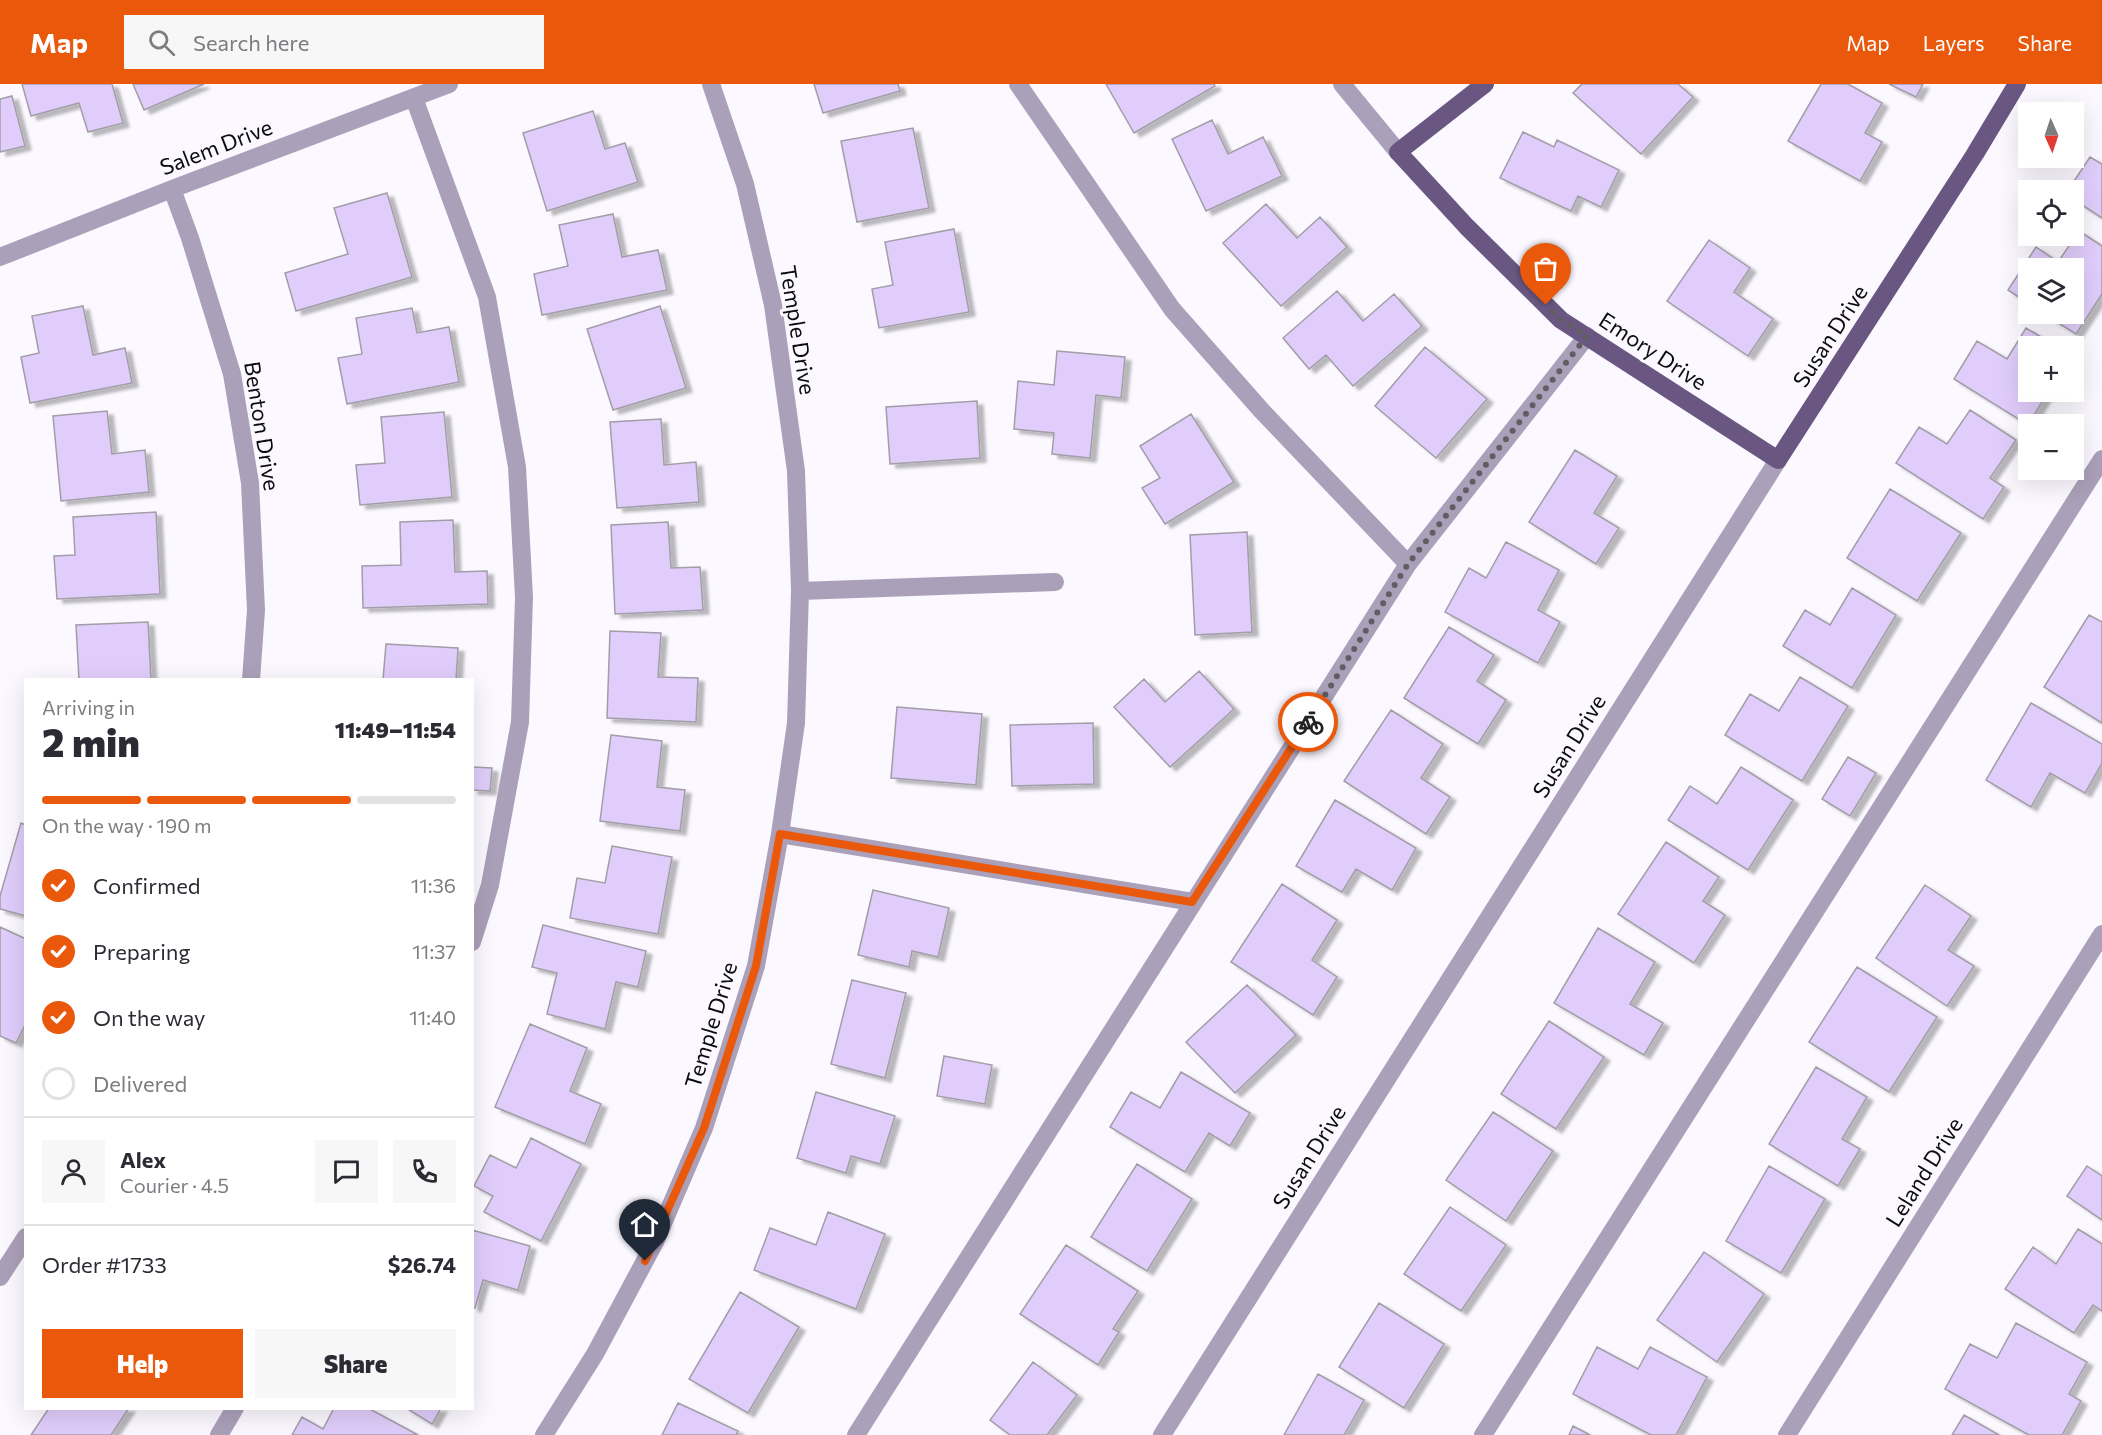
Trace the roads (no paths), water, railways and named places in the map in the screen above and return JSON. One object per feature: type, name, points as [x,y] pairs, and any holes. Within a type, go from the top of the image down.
[{"type":"main road","points":[[1398,152],[1485,84]]},
{"type":"main road","name":"Susan Drive","points":[[1778,460],[1975,154],[2017,84]]},
{"type":"main road","name":"Emory Drive","points":[[1398,152],[1467,227],[1561,320],[1778,460]]},
{"type":"street","name":"Salem Drive","points":[[0,257],[449,84]]},
{"type":"street","name":"Temple Drive","points":[[543,1435],[595,1354],[655,1242],[704,1128],[756,966],[780,834],[796,723],[800,591],[796,471],[773,305],[746,184],[711,84]]},
{"type":"street","points":[[1018,84],[1172,309],[1261,410],[1408,564]]},
{"type":"street","name":"Emory Drive","points":[[1342,84],[1398,152]]},
{"type":"street","points":[[414,98],[487,297],[517,467],[524,597],[520,722],[490,885],[474,936]]},
{"type":"street","name":"Benton Drive","points":[[172,189],[190,238],[232,374],[250,483],[256,610],[251,678]]},
{"type":"street","points":[[856,1435],[1408,564],[1587,336]]},
{"type":"street","points":[[1483,1435],[2102,459]]},
{"type":"street","name":"Susan Drive","points":[[1162,1435],[1778,460]]},
{"type":"street","points":[[800,591],[1055,582]]},
{"type":"street","points":[[780,834],[1192,902]]},
{"type":"street","name":"Leland Drive","points":[[1787,1435],[2102,934]]},
{"type":"street","points":[[0,1277],[24,1240]]},
{"type":"street","points":[[219,1435],[234,1410]]}]
